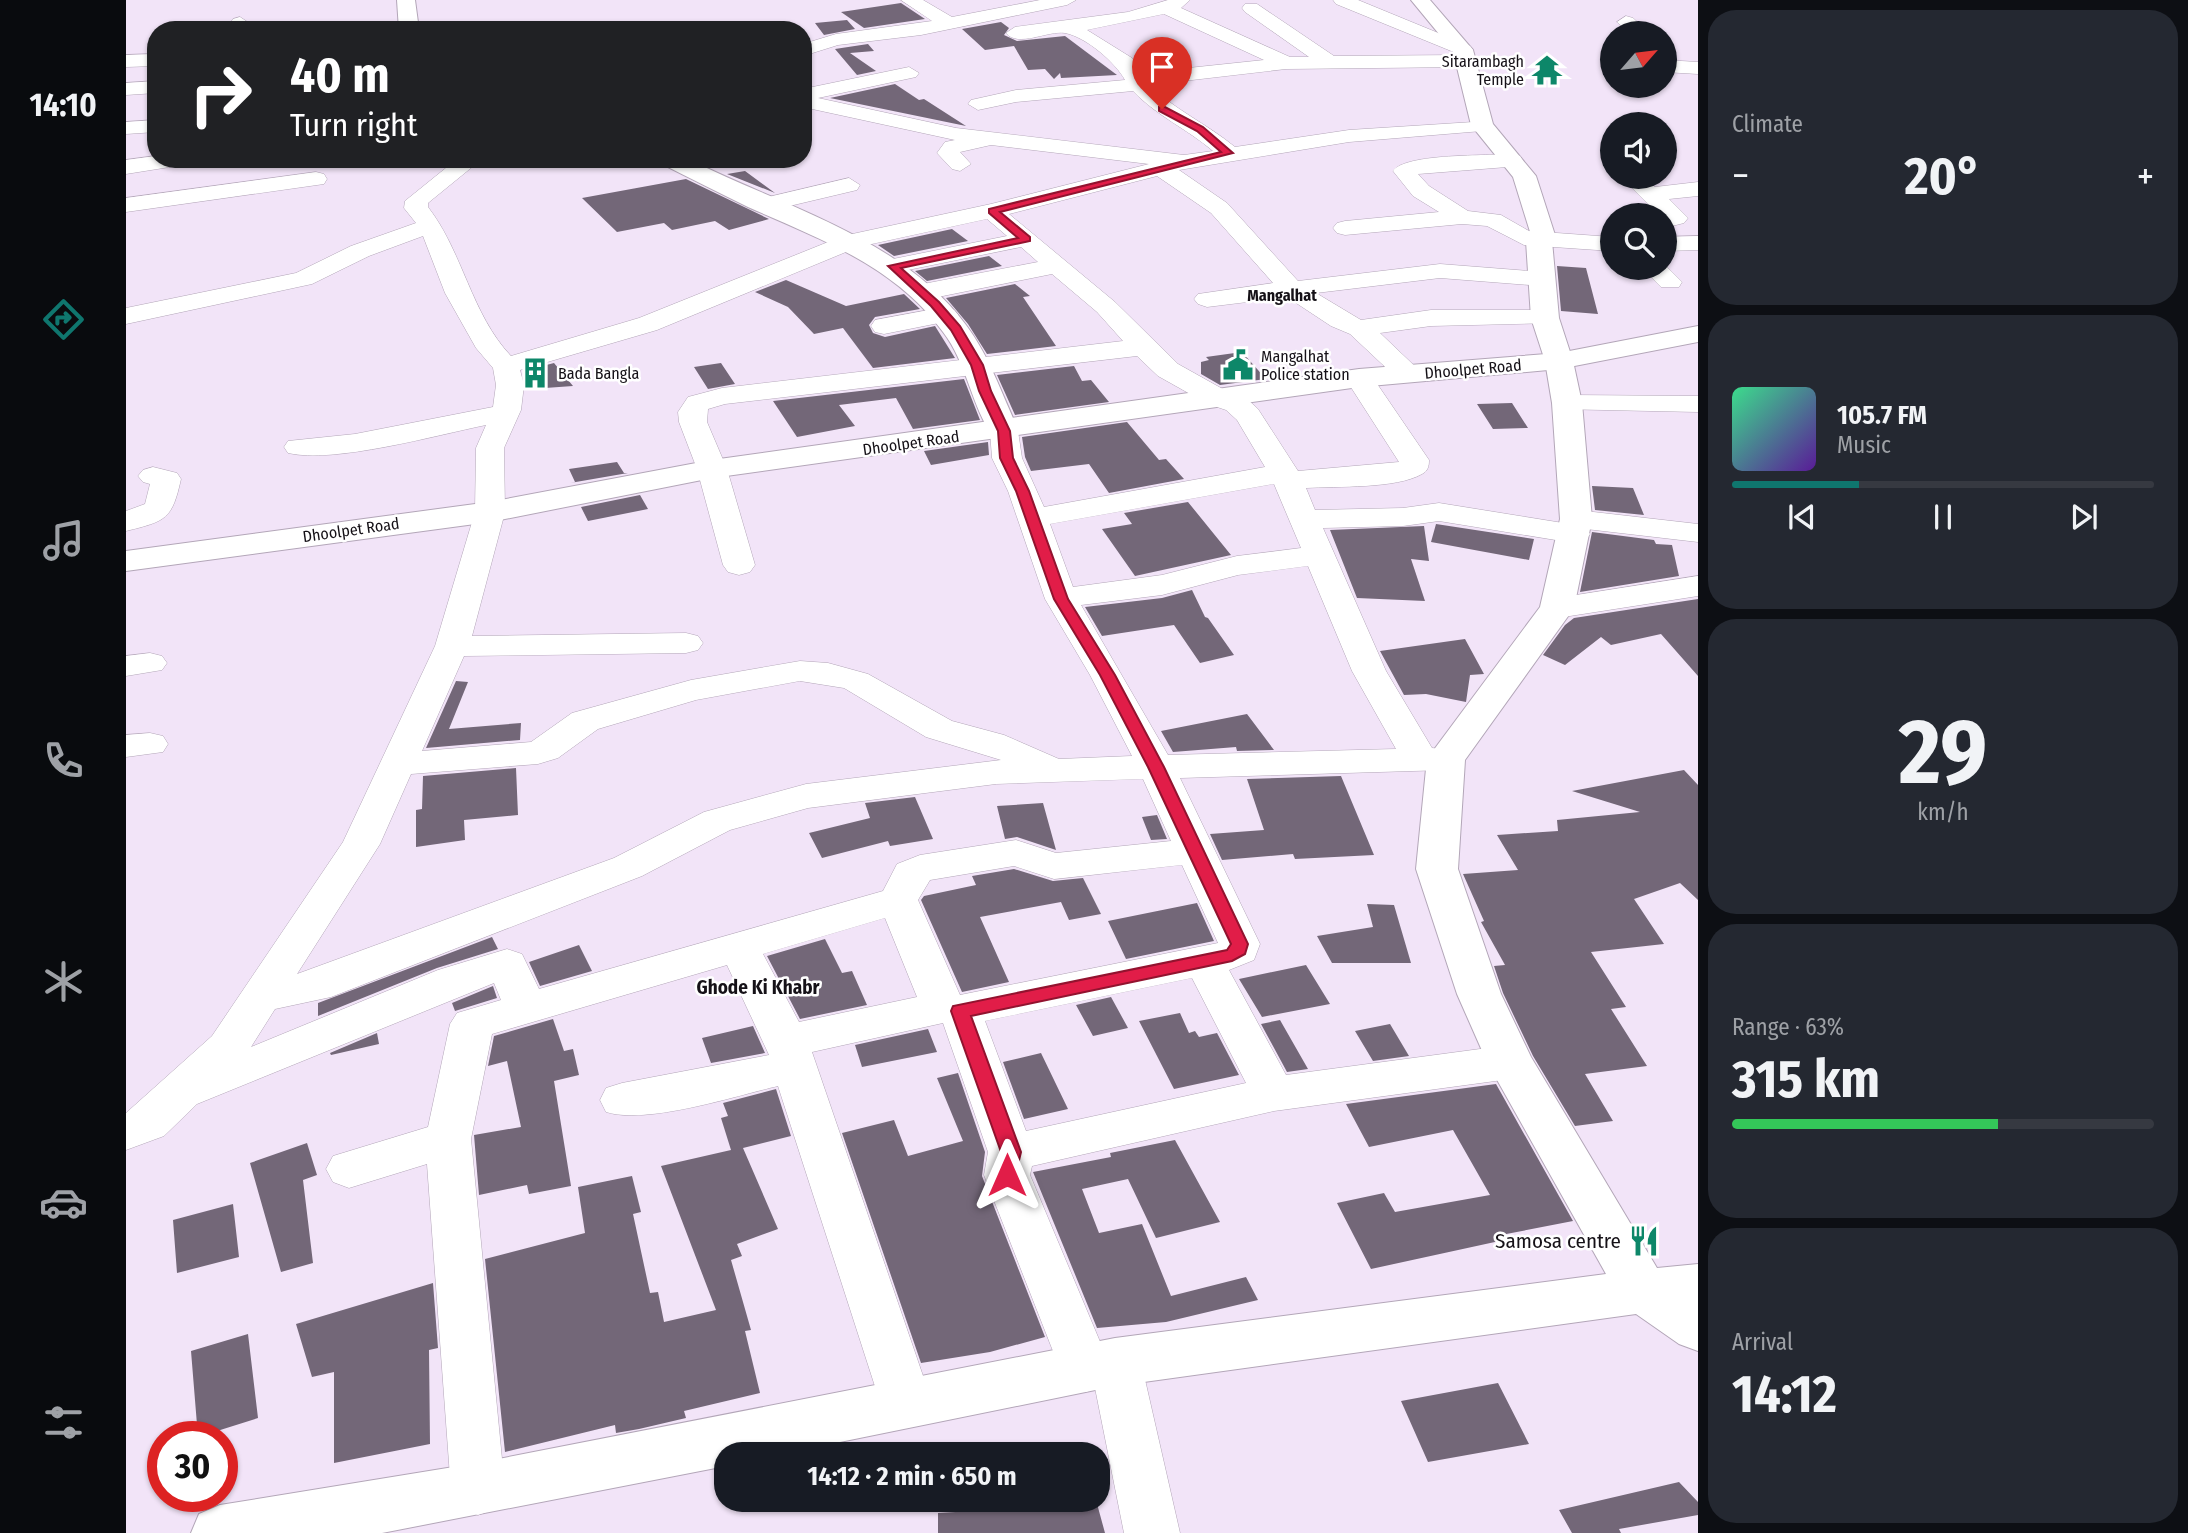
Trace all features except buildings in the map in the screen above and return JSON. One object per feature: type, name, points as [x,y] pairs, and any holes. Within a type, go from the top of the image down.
[{"type":"street","points":[[406,0],[408,21]]},
{"type":"street","points":[[910,0],[947,22]]},
{"type":"street","points":[[812,44],[829,34],[921,29],[1067,0]]},
{"type":"street","points":[[1342,0],[1464,56]]},
{"type":"street","points":[[261,996],[316,986],[628,867],[717,821],[806,796],[945,777],[1055,769],[1434,760],[1557,608],[1575,526],[1567,402],[1559,361],[1545,318],[1539,241],[1543,235],[1524,176],[1482,125],[1464,56],[1420,0]]},
{"type":"street","points":[[1193,20],[1277,3]]},
{"type":"street","points":[[921,29],[945,38],[988,36],[1066,26],[1173,4],[1193,20],[1286,63]]},
{"type":"street","points":[[1251,8],[1330,62]]},
{"type":"street","points":[[1066,26],[1103,45],[1125,62],[1137,82],[1162,109],[1200,129],[1228,153]]},
{"type":"street","points":[[1215,54],[1239,67]]},
{"type":"street","points":[[978,104],[1017,96],[1239,67],[1464,56]]},
{"type":"street","points":[[126,61],[147,60]]},
{"type":"street","points":[[812,93],[909,73]]},
{"type":"street","points":[[126,89],[147,88]]},
{"type":"street","points":[[812,103],[991,139],[1173,165],[1219,208],[1292,289],[1340,321],[1359,328],[1409,374]]},
{"type":"street","points":[[812,108],[825,105]]},
{"type":"street","points":[[126,106],[147,106]]},
{"type":"street","points":[[917,126],[959,117]]},
{"type":"street","points":[[506,366],[648,324],[741,283],[851,241],[992,211],[1228,153],[1349,136],[1482,125]]},
{"type":"street","points":[[126,128],[147,127]]},
{"type":"street","points":[[960,164],[948,153],[953,147],[991,139]]},
{"type":"street","points":[[1462,216],[1421,191],[1404,171],[1419,166],[1512,162]]},
{"type":"street","points":[[126,167],[147,164]]},
{"type":"street","points":[[126,1132],[148,1123],[227,1048],[361,844],[452,646],[490,512],[490,449],[506,413],[510,385],[506,366],[489,348],[458,293],[430,227],[416,208],[416,201],[459,168]]},
{"type":"street","points":[[622,1100],[676,1092],[790,1053],[951,1009],[1232,955],[1239,950],[1240,944],[1156,767],[1061,598],[1023,491],[1007,458],[1004,431],[985,391],[977,365],[945,316],[893,266],[851,241],[764,205],[688,168]]},
{"type":"street","points":[[126,205],[316,179]]},
{"type":"street","points":[[764,205],[849,185]]},
{"type":"street","points":[[1659,203],[1644,189],[1698,190]]},
{"type":"street","points":[[992,211],[1106,307],[1168,370],[1218,398],[1236,404],[1248,415],[1286,477],[1369,671],[1434,760],[1437,869],[1479,994],[1510,1062],[1643,1291],[1698,1328]]},
{"type":"street","points":[[1345,228],[1462,216],[1493,220],[1524,238],[1539,241],[1600,244]]},
{"type":"street","points":[[126,316],[303,279],[360,251],[430,227]]},
{"type":"street","points":[[893,266],[1027,239]]},
{"type":"street","points":[[1677,244],[1698,243]]},
{"type":"street","points":[[923,292],[1058,265]]},
{"type":"street","points":[[1207,299],[1440,271],[1542,279]]},
{"type":"street","points":[[1431,318],[1426,313],[1426,308],[1433,293],[1472,274]]},
{"type":"street","points":[[884,326],[945,316]]},
{"type":"street","points":[[1359,328],[1431,318],[1545,318]]},
{"type":"street","name":"Dhoolpet Road","points":[[126,561],[490,512],[712,470],[1004,431],[1359,378],[1559,361],[1698,334]]},
{"type":"street","points":[[740,565],[712,470],[693,422],[692,412],[698,403],[722,396],[1143,347]]},
{"type":"street","points":[[1031,518],[1286,477],[1398,472],[1414,467],[1414,460],[1359,378]]},
{"type":"street","points":[[1567,402],[1698,404]]},
{"type":"street","points":[[298,447],[380,439],[506,413]]},
{"type":"street","points":[[126,522],[159,509],[166,479],[153,475]]},
{"type":"street","points":[[1303,519],[1403,517],[1440,512],[1575,526],[1698,533]]},
{"type":"street","points":[[1061,598],[1162,585],[1237,566],[1318,555]]},
{"type":"street","points":[[1557,608],[1698,586]]},
{"type":"street","points":[[452,646],[686,643]]},
{"type":"street","points":[[397,764],[538,753],[557,745],[574,727],[585,721],[691,690],[800,671],[828,673],[856,681],[939,729],[991,743],[1055,769]]},
{"type":"street","points":[[478,1490],[448,1139],[472,1024],[898,901],[911,873],[932,865],[1016,853],[1054,866],[1195,851]]},
{"type":"street","points":[[898,901],[951,1009],[1011,1152],[1007,1175],[1100,1365],[1152,1533]]},
{"type":"street","points":[[738,946],[790,1053],[907,1405]]},
{"type":"street","points":[[1203,960],[1274,1094]]},
{"type":"street","points":[[180,1094],[453,981],[507,964],[526,1008]]},
{"type":"street","points":[[1011,1152],[1274,1094],[1510,1062]]},
{"type":"street","points":[[349,1169],[448,1139]]},
{"type":"street","points":[[220,1533],[478,1490],[1100,1365],[1643,1291],[1698,1286]]},
{"type":"place","name":"Sitarambagh Temple","points":[[1547,70]]},
{"type":"place","name":"Mangalhat Police station","points":[[1238,365]]},
{"type":"place","name":"Bada Bangla","points":[[535,373]]},
{"type":"place","name":"Samosa centre","points":[[1644,1241]]},
{"type":"district","name":"Mangalhat","points":[[1282,295]]},
{"type":"district","name":"Ghode Ki Khabr","points":[[758,987]]},
{"type":"route","points":[[1007,1175],[1011,1152],[960,1011],[1232,955],[1239,950],[1240,944],[1156,767],[1107,675],[1061,599],[1023,491],[1007,458],[1004,431],[985,391],[977,365],[956,329],[935,304],[893,266],[1027,239],[992,211],[1228,153],[1200,129],[1162,109]]}]
